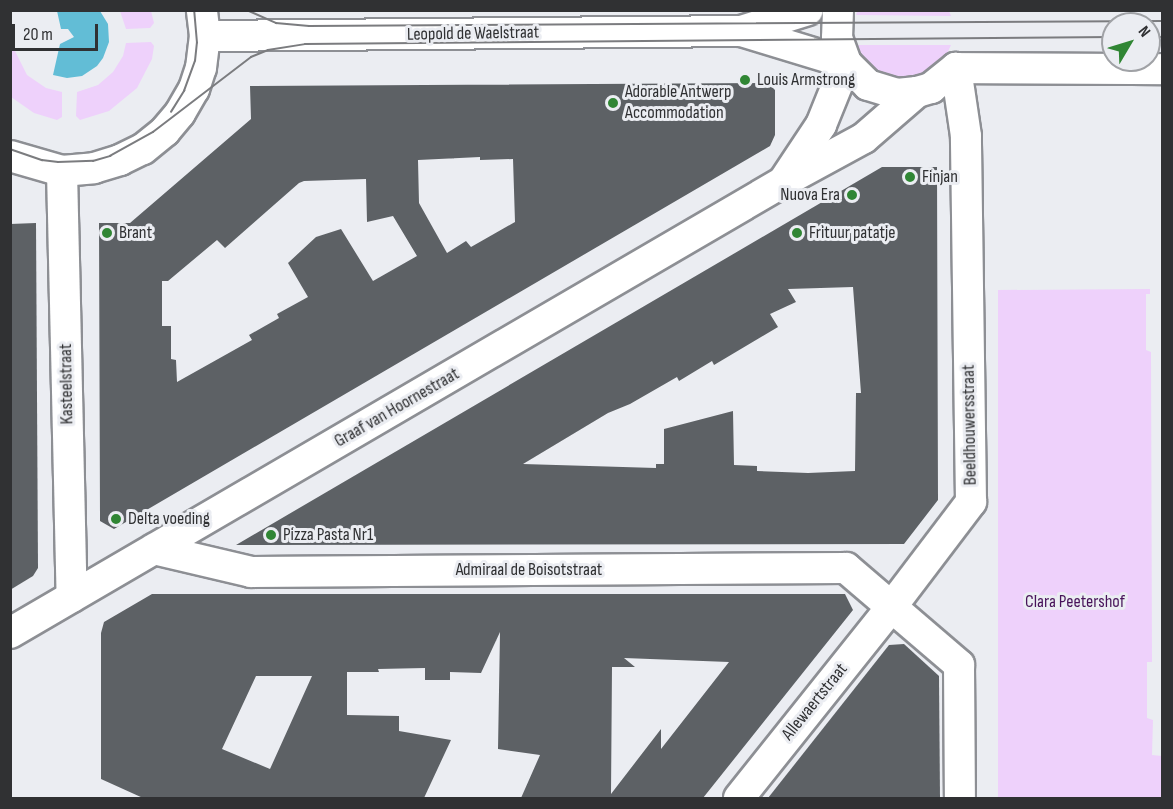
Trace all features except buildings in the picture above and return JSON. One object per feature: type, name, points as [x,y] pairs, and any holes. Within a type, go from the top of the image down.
[{"type":"street","name":"Leopold de Waelstraat","points":[[741,31],[808,10]]},
{"type":"street","points":[[838,10],[837,38],[846,63],[855,74],[882,91],[897,94],[918,92],[942,81],[956,68],[1162,69]]},
{"type":"street","name":"Leopold de Waelstraat","points":[[204,23],[741,31],[846,63]]},
{"type":"street","points":[[10,156],[62,171],[94,168],[120,160],[143,149],[165,131],[180,113],[194,88],[201,68],[204,23]]},
{"type":"street","name":"Graaf van Hoornestraat","points":[[783,182],[820,125],[846,63]]},
{"type":"street","name":"Beeldhouwersstraat","points":[[892,606],[971,502],[966,136],[956,68]]},
{"type":"street","name":"Graaf van Hoornestraat","points":[[10,633],[783,182],[864,138],[918,92]]},
{"type":"street","name":"Kasteelstraat","points":[[62,171],[72,597]]},
{"type":"street","name":"Admiraal de Boisotstraat","points":[[154,549],[251,572],[846,567],[892,606]]},
{"type":"street","points":[[892,606],[958,665],[960,798]]},
{"type":"street","name":"Allewaertstraat","points":[[739,798],[892,606]]},
{"type":"green space","points":[[858,10],[949,11],[951,16],[856,15]]},
{"type":"green space","points":[[120,11],[151,11],[154,23],[150,28],[126,29]]},
{"type":"green space","points":[[151,42],[154,46],[152,59],[137,88],[109,111],[80,120],[76,116],[77,92],[98,85],[113,72],[123,56],[126,43]]},
{"type":"green space","points":[[11,43],[27,75],[46,88],[62,92],[62,117],[57,120],[34,113],[11,97]]},
{"type":"green space","points":[[856,45],[951,45],[944,60],[922,77],[898,80],[876,72],[861,57]]},
{"type":"green space","name":"Clara Peetershof","points":[[1150,289],[1150,294],[1146,294],[1146,350],[1151,352],[1152,662],[1147,662],[1147,718],[1153,720],[1152,755],[1162,756],[1162,798],[998,798],[998,290]]},
{"type":"water","points":[[57,11],[100,11],[108,24],[109,42],[103,58],[97,66],[82,76],[67,78],[53,75],[60,44],[74,37],[68,29],[61,29]]},
{"type":"tram line","points":[[171,112],[184,91],[195,61],[197,43],[194,10]]},
{"type":"tram line","points":[[247,10],[276,23],[309,26],[1162,21]]},
{"type":"tram line","points":[[10,149],[42,160],[58,162],[93,161],[110,156],[153,132],[251,57],[268,50],[305,44],[1101,37]]},
{"type":"place","name":"Louis Armstrong","points":[[745,80]]},
{"type":"place","name":"Adorable Antwerp Accommodation","points":[[613,103]]},
{"type":"place","name":"Finjan","points":[[910,177]]},
{"type":"place","name":"Nuova Era","points":[[852,195]]},
{"type":"place","name":"Brant","points":[[107,233]]},
{"type":"place","name":"Frituur patatje","points":[[797,233]]},
{"type":"place","name":"Delta voeding","points":[[116,519]]},
{"type":"place","name":"Pizza Pasta Nr1","points":[[271,535]]}]
